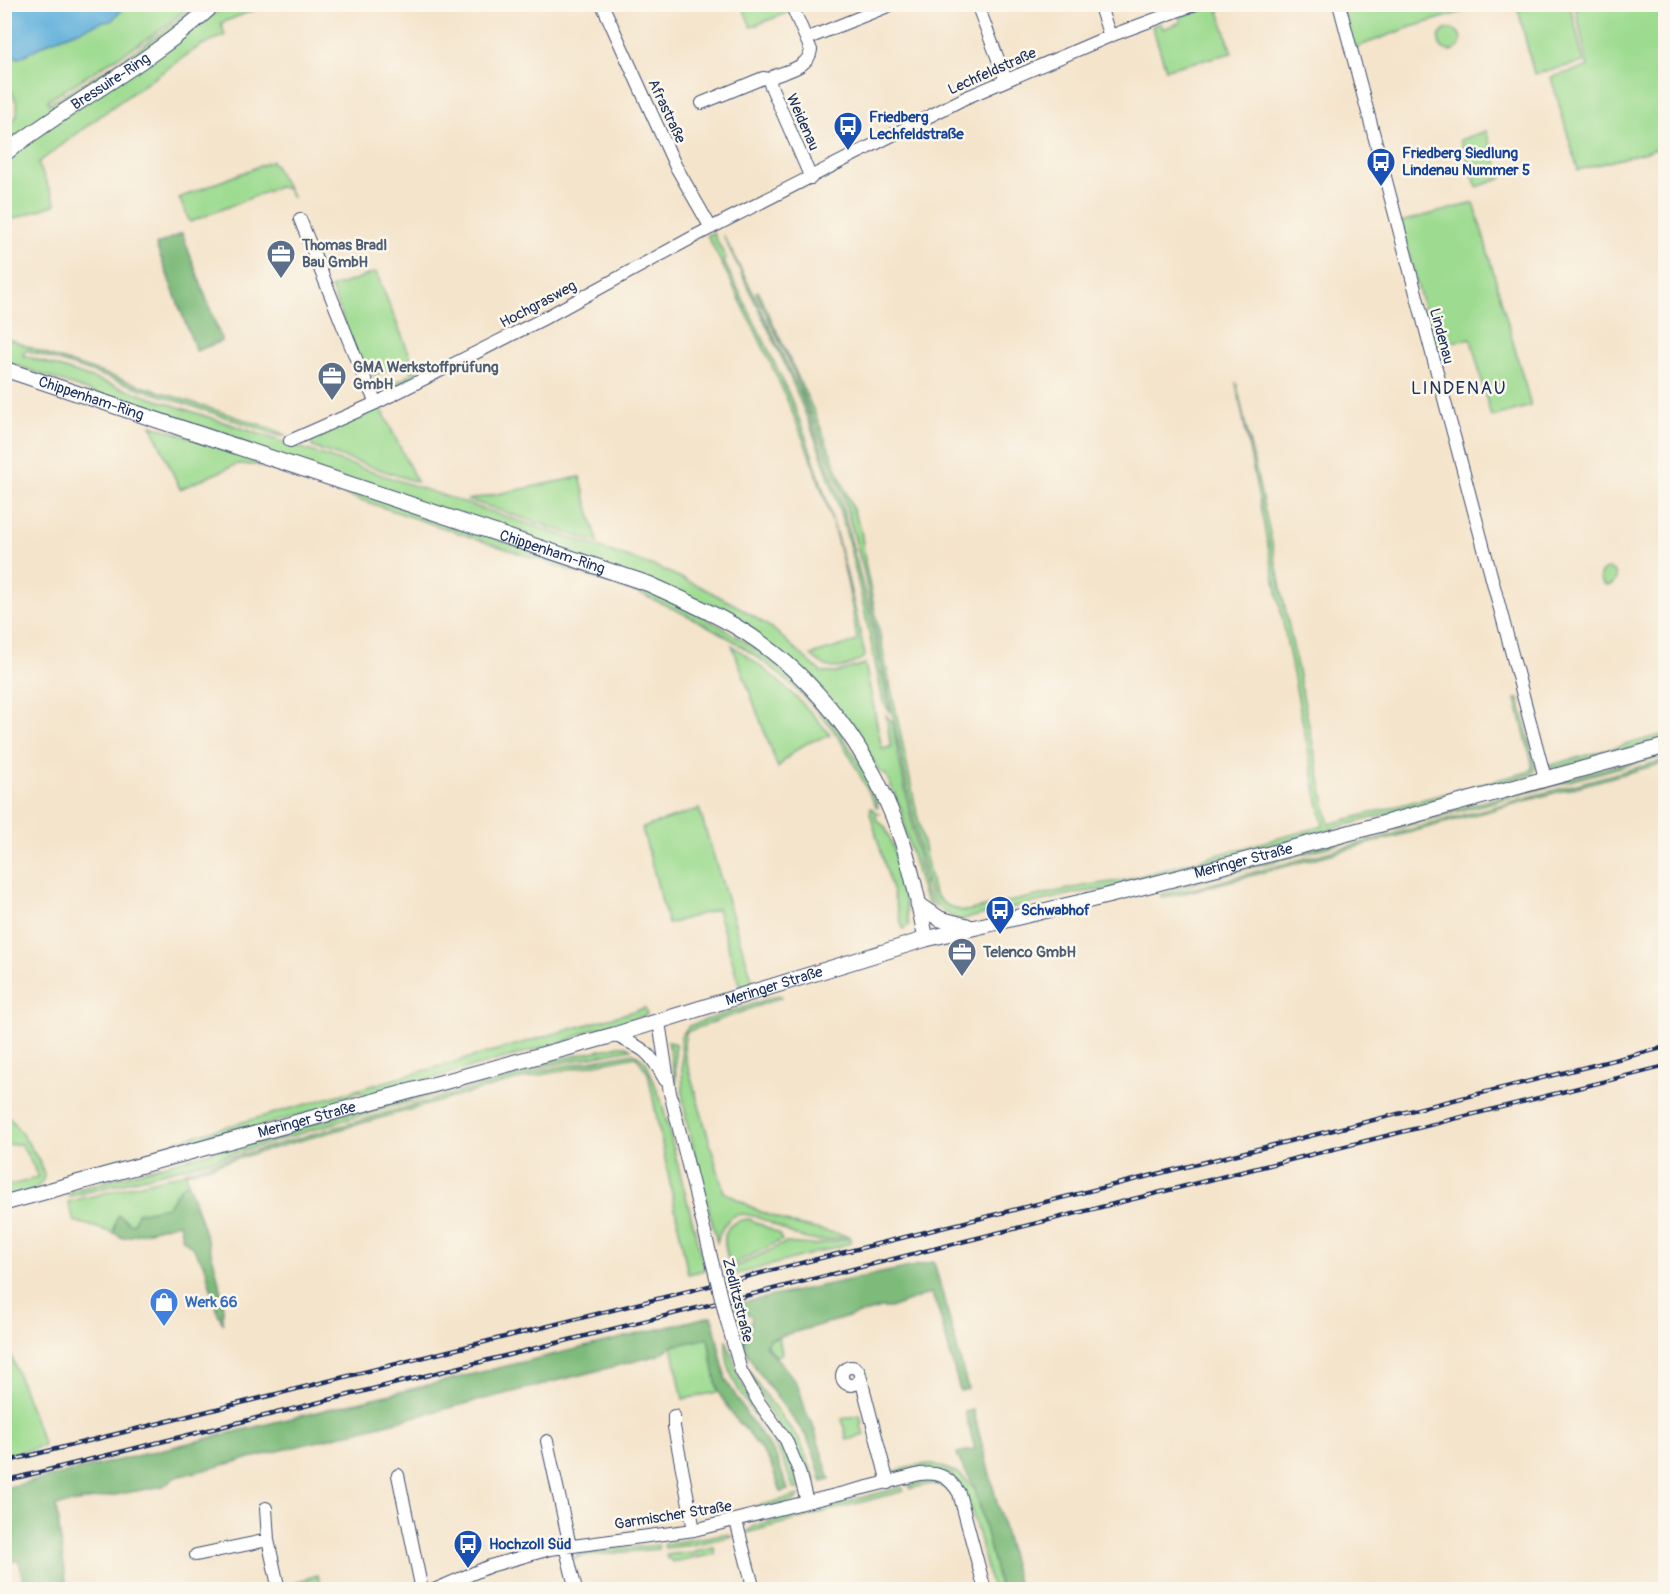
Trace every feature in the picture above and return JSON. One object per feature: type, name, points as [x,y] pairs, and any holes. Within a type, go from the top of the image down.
[{"type":"main road","name":"Bressuire-Ring","points":[[4,154],[32,132],[156,51],[192,25],[214,4]]},
{"type":"main road","name":"Chippenham-Ring","points":[[4,369],[649,584],[736,627],[799,674],[825,701],[853,737],[874,774],[903,842],[926,939]]},
{"type":"main road","name":"Meringer Straße","points":[[4,1203],[614,1035],[926,939],[1190,875],[1665,746]]},
{"type":"main road","points":[[918,904],[940,919],[973,927]]},
{"type":"street","name":"Afrastraße","points":[[602,4],[675,165],[711,228]]},
{"type":"street","points":[[702,103],[763,78],[771,79],[808,61],[811,51],[791,4]]},
{"type":"street","points":[[806,39],[893,4]]},
{"type":"street","points":[[977,4],[1006,80]]},
{"type":"street","points":[[1099,4],[1110,36]]},
{"type":"street","name":"Lechfeldstraße","points":[[711,228],[955,103],[1110,36],[1196,4]]},
{"type":"street","name":"Lindenau","points":[[1339,4],[1545,778]]},
{"type":"street","name":"Weidenau","points":[[771,79],[772,90],[811,177]]},
{"type":"street","points":[[300,219],[376,403]]},
{"type":"street","name":"Hochgrasweg","points":[[290,441],[376,403],[541,320],[711,228]]},
{"type":"street","name":"Zedlitzstraße","points":[[659,1022],[670,1093],[741,1371],[758,1401],[786,1440],[799,1471],[807,1502]]},
{"type":"street","name":"Zedlitzstraße","points":[[614,1035],[646,1051],[657,1064],[670,1093]]},
{"type":"street","points":[[860,1375],[888,1483]]},
{"type":"street","points":[[674,1416],[674,1427],[694,1530]]},
{"type":"street","points":[[547,1441],[576,1590]]},
{"type":"street","name":"Garmischer Straße","points":[[434,1590],[490,1566],[568,1546],[694,1530],[920,1474],[933,1473],[944,1476],[953,1483],[959,1493],[985,1590]]},
{"type":"street","points":[[398,1475],[422,1590]]},
{"type":"street","points":[[266,1508],[268,1540],[279,1590]]},
{"type":"street","points":[[736,1521],[754,1590]]},
{"type":"street","points":[[196,1555],[268,1540]]},
{"type":"green space","points":[[122,5],[191,5],[152,36],[48,100],[49,104],[114,65],[157,36],[196,5],[207,5],[181,26],[5,146],[5,131],[17,115],[17,104],[5,77],[4,44],[10,55],[19,58],[51,41],[102,22],[111,21],[122,10]]},
{"type":"green space","points":[[225,5],[267,5],[221,23],[225,35],[200,46],[115,105],[38,163],[56,204],[5,222],[4,162],[30,140]]},
{"type":"green space","points":[[742,5],[786,5],[789,12],[751,27]]},
{"type":"green space","points":[[1217,5],[1232,53],[1166,69],[1152,26],[1161,23],[1163,29],[1181,22],[1179,17]]},
{"type":"green space","points":[[1342,5],[1486,5],[1411,27],[1354,48]]},
{"type":"green space","points":[[1517,5],[1570,5],[1584,62],[1534,74]]},
{"type":"green space","points":[[1575,5],[1665,5],[1665,147],[1578,170],[1551,77],[1588,67]]},
{"type":"green space","points":[[1450,29],[1460,36],[1461,40],[1454,50],[1450,51],[1440,44],[1439,40],[1446,30]]},
{"type":"green space","points":[[1486,131],[1502,178],[1477,187],[1460,140]]},
{"type":"green space","points":[[272,161],[293,198],[286,188],[278,187],[190,222],[179,198]]},
{"type":"green space","points":[[1474,203],[1531,406],[1491,417],[1471,339],[1434,346],[1400,222]]},
{"type":"green space","points":[[182,233],[222,341],[196,351],[156,245]]},
{"type":"green space","points":[[713,233],[726,258],[724,262],[786,388],[804,432],[831,515],[846,571],[853,599],[865,656],[847,666],[836,668],[828,666],[811,655],[857,641],[836,534],[800,432],[779,381],[707,235]]},
{"type":"green space","points":[[723,235],[760,306],[756,304]]},
{"type":"green space","points":[[376,272],[419,378],[394,390],[391,385],[412,374],[406,361],[374,376],[366,360],[360,363],[331,288]]},
{"type":"green space","points":[[758,291],[815,414],[861,530],[866,568],[933,891],[947,906],[966,911],[1083,886],[1126,880],[1323,826],[1236,382],[1270,534],[1329,824],[1528,772],[1532,768],[1532,763],[1516,699],[1519,699],[1536,768],[1531,775],[1113,888],[1076,893],[960,920],[947,914],[934,902],[926,882],[864,572],[843,495],[794,372],[756,292]]},
{"type":"green space","points":[[758,308],[761,309],[800,392],[840,498],[869,610],[890,712],[883,702],[857,574],[828,475],[784,363]]},
{"type":"green space","points":[[4,337],[54,357],[273,429],[286,436],[26,350],[23,355],[657,567],[739,607],[773,629],[821,672],[835,673],[865,664],[882,749],[891,747],[886,715],[892,722],[925,891],[934,908],[929,905],[923,894],[902,811],[886,775],[879,771],[860,740],[731,617],[15,365],[5,360]]},
{"type":"green space","points":[[380,406],[417,482],[312,447],[312,434]]},
{"type":"green space","points":[[151,425],[259,459],[254,465],[238,464],[180,489]]},
{"type":"green space","points":[[262,461],[589,570],[686,608],[731,633],[773,662],[811,697],[844,739],[859,763],[872,788],[878,807],[840,740],[825,720],[785,679],[742,646],[719,632],[643,595],[257,465]]},
{"type":"green space","points":[[580,477],[598,543],[468,500]]},
{"type":"green space","points":[[1608,569],[1616,577],[1608,585],[1600,577]]},
{"type":"green space","points":[[732,645],[785,687],[830,735],[802,746],[778,768]]},
{"type":"green space","points":[[1665,734],[1665,739],[1557,768],[1547,767],[1546,763],[1551,765]]},
{"type":"green space","points":[[1665,752],[1665,755],[1180,887],[1162,889]]},
{"type":"green space","points":[[1665,760],[1664,763],[1261,873],[1161,897],[1161,894],[1196,888]]},
{"type":"green space","points":[[871,808],[879,814],[875,815],[877,820],[885,827],[900,872],[909,925],[903,929],[870,813]]},
{"type":"green space","points":[[699,809],[753,982],[740,987],[717,909],[668,924],[642,828]]},
{"type":"green space","points":[[779,995],[782,997],[686,1032],[685,1057],[724,1192],[759,1211],[792,1224],[849,1236],[812,1240],[799,1237],[758,1217],[745,1214],[734,1216],[724,1225],[717,1242],[687,1123],[683,1097],[681,1036],[689,1026]]},
{"type":"green space","points":[[645,1008],[647,1015],[594,1029],[564,1042],[368,1096],[358,1092],[349,1096],[345,1102],[180,1149],[176,1141]]},
{"type":"green space","points":[[668,1041],[675,1044],[676,1086]]},
{"type":"green space","points":[[619,1046],[631,1049],[515,1072],[216,1159],[68,1197],[71,1191],[525,1064]]},
{"type":"green space","points":[[634,1053],[646,1062],[661,1100],[705,1270],[688,1274],[648,1073],[636,1056],[515,1080],[186,1173],[188,1182],[181,1187],[167,1207],[136,1219],[130,1224],[123,1218],[114,1226],[114,1233],[74,1221],[68,1202],[185,1173],[185,1171],[521,1074]]},
{"type":"green space","points":[[4,1111],[34,1153],[44,1177],[36,1189],[5,1198],[5,1187],[39,1177],[21,1144],[5,1145]]},
{"type":"green space","points":[[188,1182],[216,1271],[223,1308],[223,1324],[217,1311],[205,1266],[193,1248],[183,1239],[179,1223],[123,1238],[114,1233],[116,1219],[119,1215],[130,1224],[134,1223],[137,1213],[167,1207],[181,1187]]},
{"type":"green space","points":[[749,1219],[778,1233],[782,1240],[730,1266],[725,1242],[727,1229],[739,1221]]},
{"type":"green space","points":[[850,1238],[851,1243],[734,1275],[733,1268],[785,1243],[814,1245]]},
{"type":"green space","points":[[934,1262],[968,1389],[960,1391],[939,1312],[931,1293],[890,1308],[881,1308],[770,1339],[765,1345],[791,1375],[800,1392],[830,1480],[822,1482],[806,1436],[758,1372],[743,1345],[752,1316],[744,1312],[740,1303]]},
{"type":"green space","points":[[733,1306],[739,1318],[751,1324],[743,1345]]},
{"type":"green space","points":[[712,1316],[726,1380],[776,1456],[788,1490],[781,1492],[770,1462],[734,1417],[718,1392],[708,1338],[672,1346],[659,1355],[176,1477],[163,1486],[56,1506],[67,1589],[25,1589],[19,1561],[5,1562],[5,1508],[8,1487]]},
{"type":"green space","points":[[4,1336],[44,1446],[5,1456],[4,1456]]},
{"type":"green space","points":[[779,1337],[782,1354],[776,1356],[766,1345],[771,1339]]},
{"type":"green space","points":[[708,1338],[718,1392],[683,1399],[672,1346]]},
{"type":"green space","points":[[726,1339],[739,1379],[783,1446],[800,1489],[794,1489],[776,1446],[735,1383],[726,1355]]},
{"type":"green space","points":[[742,1359],[760,1388],[800,1441],[816,1481],[809,1483],[804,1469],[764,1402]]},
{"type":"green space","points":[[973,1410],[1020,1589],[1000,1589],[975,1488],[957,1453],[975,1449],[965,1412]]},
{"type":"green space","points":[[860,1415],[862,1423],[860,1424],[865,1435],[847,1440],[842,1419]]},
{"type":"green space","points":[[933,1464],[958,1473],[975,1488],[1000,1589],[992,1589],[971,1510],[958,1482],[950,1474],[896,1475],[891,1472]]},
{"type":"green space","points":[[925,1481],[941,1483],[952,1493],[962,1521],[949,1492],[942,1486],[933,1484],[910,1489],[909,1485]]},
{"type":"green space","points":[[902,1487],[904,1491],[831,1510],[830,1506]]},
{"type":"green space","points":[[799,1495],[794,1501],[705,1525],[699,1522]]},
{"type":"green space","points":[[827,1506],[828,1511],[746,1533],[754,1526]]},
{"type":"green space","points":[[724,1534],[733,1536],[692,1545],[665,1548],[664,1544]]},
{"type":"green space","points":[[658,1545],[659,1549],[579,1556],[574,1560],[578,1554],[583,1552]]},
{"type":"green space","points":[[714,1547],[715,1554],[696,1558],[694,1551]]},
{"type":"green space","points":[[691,1552],[693,1558],[672,1562],[671,1559],[667,1559],[666,1555]]},
{"type":"green space","points":[[318,1575],[321,1585],[298,1589],[296,1582]]},
{"type":"water","points":[[5,4],[122,4],[122,10],[111,21],[102,22],[51,41],[19,58],[10,55],[5,44]]},
{"type":"railway","points":[[4,1462],[1666,1047]]},
{"type":"railway","points":[[4,1481],[1666,1066]]},
{"type":"place","name":"Friedberg Lechfeldstraße","points":[[848,152]]},
{"type":"place","name":"Friedberg Siedlung Lindenau Nummer 5","points":[[1381,188]]},
{"type":"place","name":"Thomas Bradl Bau GmbH","points":[[281,280]]},
{"type":"place","name":"GMA Werkstoffprüfung GmbH","points":[[332,402]]},
{"type":"place","name":"Schwabhof","points":[[1000,936]]},
{"type":"place","name":"Telenco GmbH","points":[[962,978]]},
{"type":"place","name":"Werk 66","points":[[164,1328]]},
{"type":"place","name":"Hochzoll Süd","points":[[468,1570]]},
{"type":"district","name":"LINDENAU","points":[[1459,388]]}]
